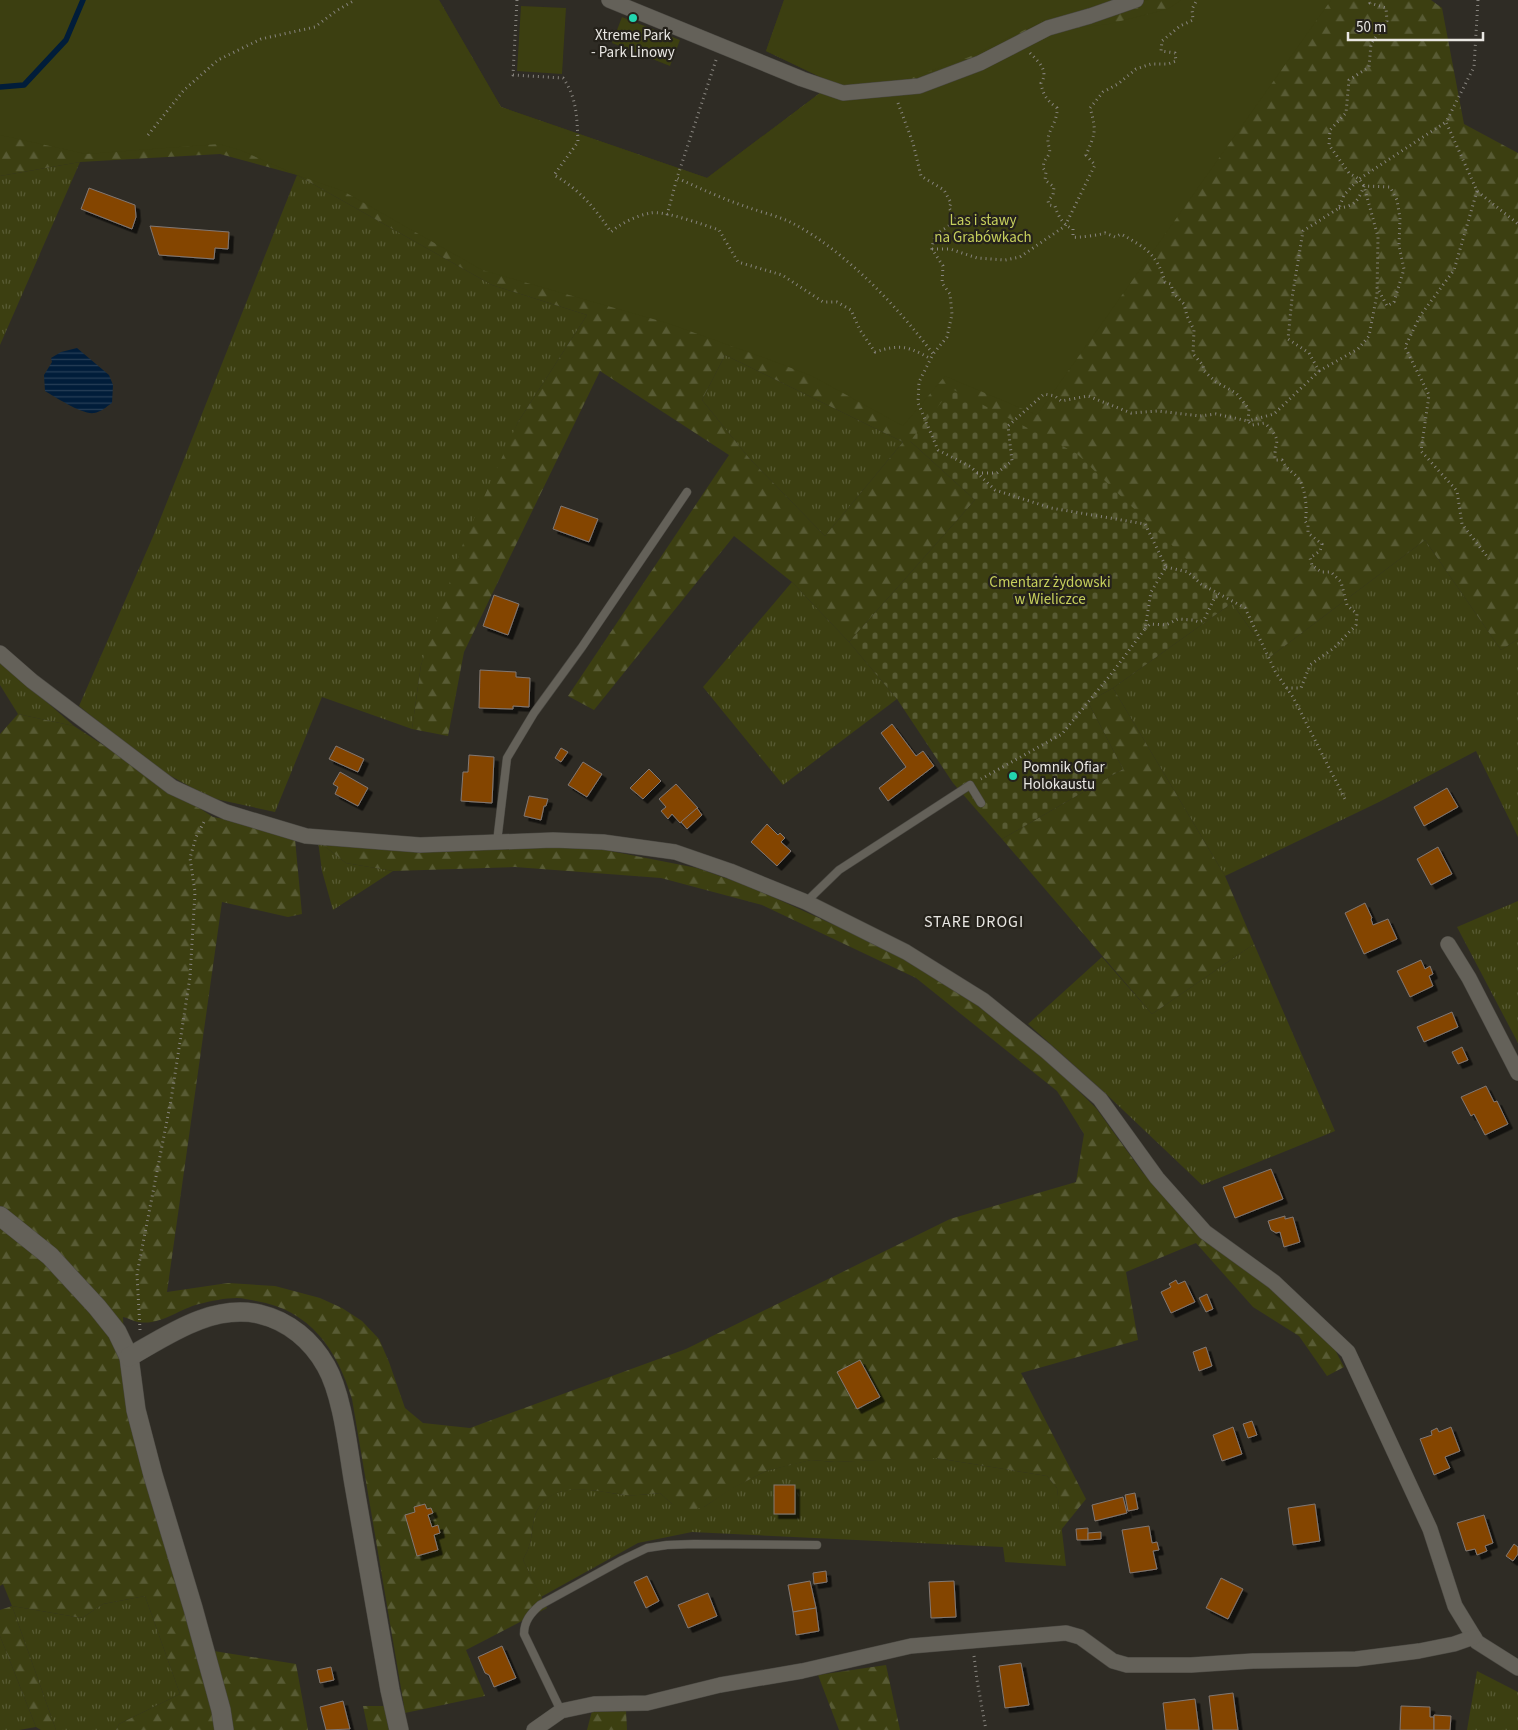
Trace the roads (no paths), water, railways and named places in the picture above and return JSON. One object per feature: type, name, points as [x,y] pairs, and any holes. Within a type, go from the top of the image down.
[{"type":"street","points":[[609,0],[802,79],[843,93],[919,86],[980,63],[1048,28],[1136,0]]},
{"type":"street","points":[[0,653],[32,681],[172,787],[226,812],[306,836],[420,845],[553,840],[603,842],[675,852],[730,871],[806,902],[906,952],[984,1000],[1046,1051],[1100,1100],[1157,1178],[1205,1232],[1274,1282],[1348,1352],[1430,1529],[1455,1606],[1477,1642],[1518,1668]]},
{"type":"street","points":[[1448,944],[1469,978],[1518,1073]]},
{"type":"street","points":[[0,1216],[50,1256],[98,1307],[136,1353],[136,1410],[196,1617],[221,1710],[224,1730]]},
{"type":"street","points":[[136,1353],[186,1325],[210,1317],[245,1313],[259,1314],[286,1324],[298,1332],[320,1356],[333,1382],[345,1429],[390,1690],[399,1730]]},
{"type":"street","points":[[534,1730],[561,1711],[594,1704],[647,1703],[903,1648],[972,1641],[1066,1633],[1080,1637],[1113,1661],[1127,1665],[1191,1665],[1253,1661],[1356,1659],[1454,1644],[1474,1637]]},
{"type":"lane","points":[[497,842],[507,758],[534,713],[588,639],[687,492]]},
{"type":"lane","points":[[806,902],[839,870],[970,785],[981,803]]},
{"type":"lane","points":[[561,1711],[524,1634],[526,1622],[530,1614],[540,1605],[647,1548],[694,1544],[817,1544]]},
{"type":"water","points":[[77,348],[109,375],[113,385],[112,403],[94,413],[76,408],[45,391],[44,375],[52,362],[51,358],[61,352]]},
{"type":"waterway","points":[[0,87],[24,85],[66,40],[83,0]]},
{"type":"place","name":"Xtreme Park - Park Linowy","points":[[633,18]]},
{"type":"place","name":"Pomnik Ofiar Holokaustu","points":[[1013,776]]},
{"type":"district","name":"STARE DROGI","points":[[974,921]]},
{"type":"park label","name":"Las i stawy na Grabówkach","points":[[983,228]]},
{"type":"park label","name":"Cmentarz żydowski w Wieliczce","points":[[1050,590]]}]
